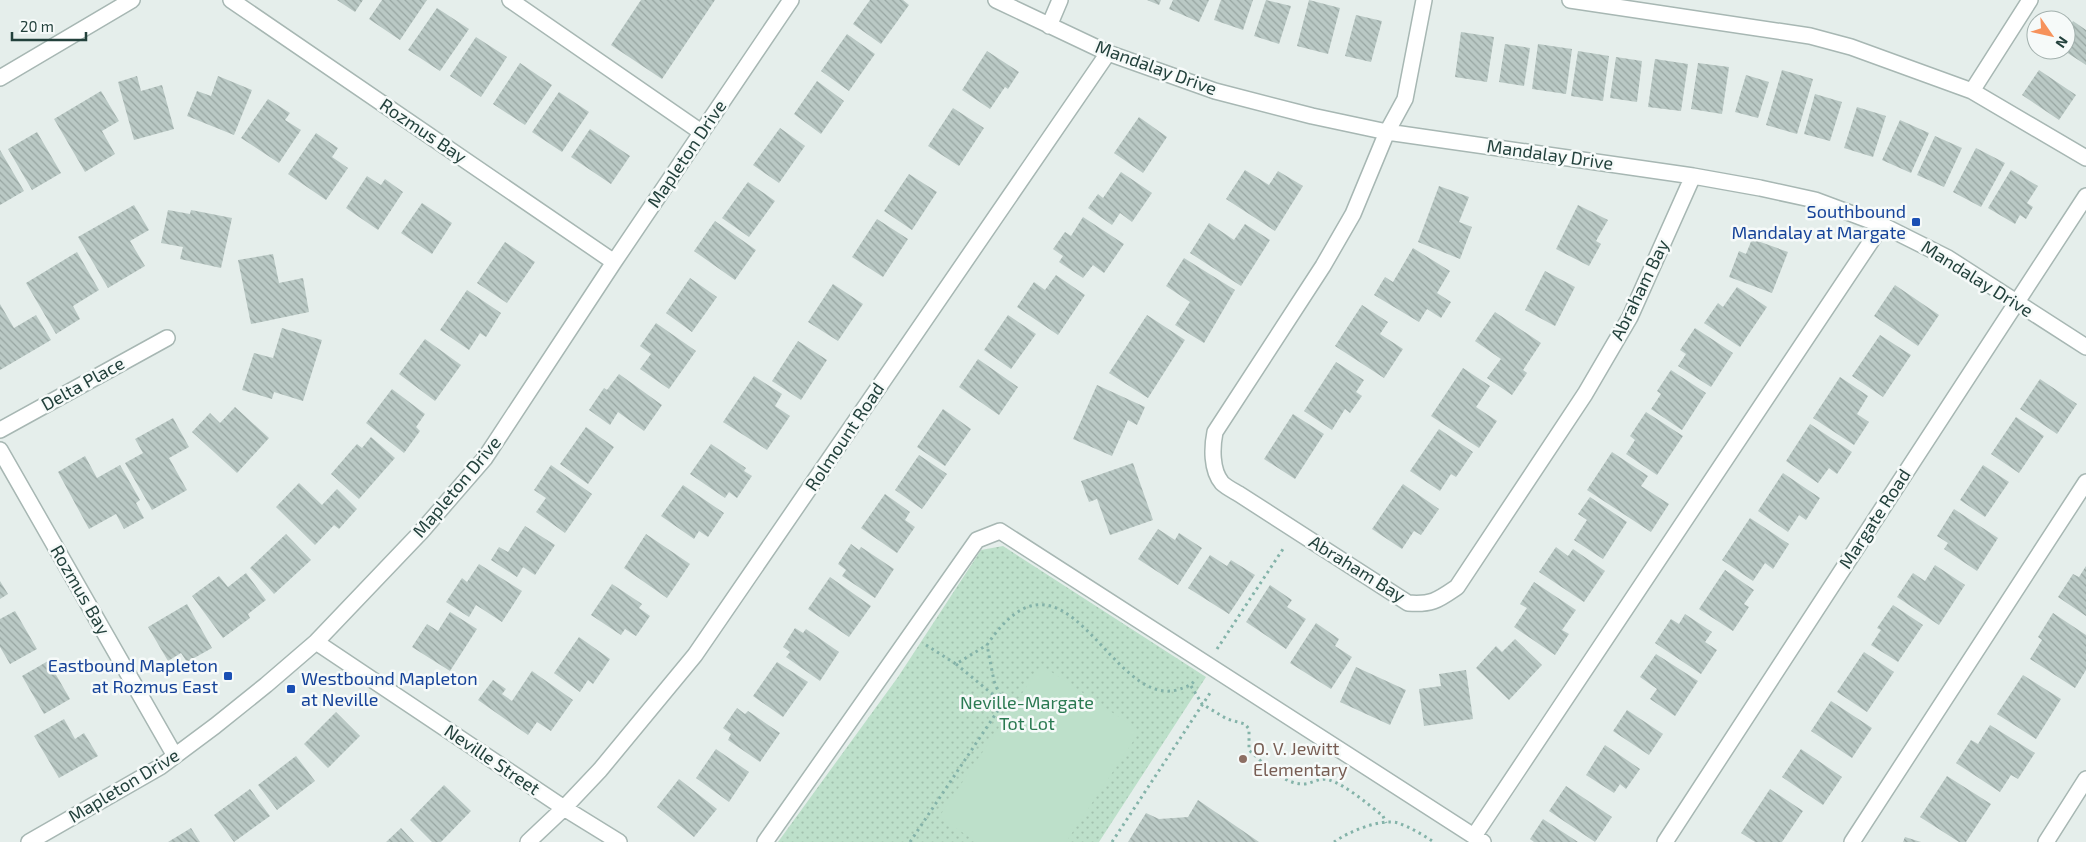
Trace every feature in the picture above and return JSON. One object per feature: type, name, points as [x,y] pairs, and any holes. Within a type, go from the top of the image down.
[{"type":"street","points":[[0,78],[132,0]]},
{"type":"street","name":"Rozmus Bay","points":[[231,0],[614,262]]},
{"type":"street","points":[[510,0],[701,132]]},
{"type":"street","name":"Mapleton Drive","points":[[29,842],[160,767],[266,685],[316,642],[421,532],[485,458],[790,0]]},
{"type":"street","name":"Mandalay Drive","points":[[996,0],[1108,53],[1215,91],[1387,132],[1693,176],[1815,200],[1882,225],[1948,258],[2086,347]]},
{"type":"street","points":[[1049,26],[1060,0]]},
{"type":"street","name":"Abraham Bay","points":[[1424,0],[1404,99],[1387,132],[1353,214],[1323,266],[1215,432],[1212,448],[1221,483],[1408,603],[1424,604],[1437,600],[1457,587],[1585,394],[1630,317],[1693,176]]},
{"type":"street","points":[[1570,0],[1810,36],[1851,48],[1972,91],[2086,158]]},
{"type":"street","points":[[1972,91],[2030,0]]},
{"type":"street","name":"Rolmount Road","points":[[528,842],[600,770],[696,655],[1108,53]]},
{"type":"street","name":"Margate Road","points":[[1665,842],[2086,196]]},
{"type":"street","points":[[764,842],[977,540],[1000,531],[1478,839],[1882,225]]},
{"type":"street","name":"Delta Place","points":[[0,430],[166,338]]},
{"type":"street","name":"Rozmus Bay","points":[[0,450],[175,756]]},
{"type":"street","points":[[1852,842],[2086,482]]},
{"type":"street","name":"Neville Street","points":[[316,642],[564,808],[619,842]]},
{"type":"street","points":[[2046,842],[2086,780]]},
{"type":"path","points":[[956,664],[987,645],[999,628],[1019,612],[1037,604],[1052,606],[1082,625],[1133,676],[1145,683],[1170,692],[1190,686],[1208,665],[1294,530]]},
{"type":"path","points":[[910,635],[956,664],[1003,703]]},
{"type":"path","points":[[987,645],[994,681],[1003,703]]},
{"type":"path","points":[[1112,842],[1222,674]]},
{"type":"path","points":[[1190,686],[1202,704],[1227,719],[1245,724],[1249,729],[1249,750],[1270,769],[1295,783],[1306,784],[1316,779],[1327,779],[1339,783],[1383,816],[1386,824]]},
{"type":"path","points":[[910,842],[1003,703]]},
{"type":"path","points":[[1334,842],[1347,833],[1370,825],[1396,822],[1434,842]]},
{"type":"green space","name":"Neville-Margate Tot Lot","points":[[1003,546],[1206,677],[1099,842],[778,842],[898,677],[981,550]]},
{"type":"green space","points":[[1041,665],[1140,731],[1066,842],[977,842],[939,817]]},
{"type":"building","points":[[337,0],[363,0],[355,12]]},
{"type":"building","points":[[382,0],[427,0],[400,40],[369,19]]},
{"type":"building","points":[[641,0],[715,0],[662,79],[611,45]]},
{"type":"building","points":[[870,0],[903,0],[909,5],[881,44],[853,24]]},
{"type":"building","points":[[1147,0],[1161,0],[1159,5]]},
{"type":"building","points":[[1173,0],[1209,0],[1199,22],[1169,9]]},
{"type":"building","points":[[1221,0],[1253,0],[1243,30],[1214,20]]},
{"type":"building","points":[[1266,0],[1291,6],[1279,44],[1254,36]]},
{"type":"building","points":[[1309,0],[1340,8],[1328,54],[1297,46]]},
{"type":"building","points":[[437,8],[469,29],[440,71],[408,50]]},
{"type":"building","points":[[1356,15],[1382,21],[1371,62],[1345,56]]},
{"type":"building","points":[[2076,23],[2086,30],[2086,65],[2076,58]]},
{"type":"building","points":[[1461,32],[1494,37],[1487,82],[1455,77]]},
{"type":"building","points":[[847,34],[875,54],[849,91],[821,71]]},
{"type":"building","points":[[476,37],[507,57],[481,97],[450,76]]},
{"type":"building","points":[[1505,44],[1530,48],[1524,86],[1499,82]]},
{"type":"building","points":[[1538,44],[1572,49],[1566,94],[1532,89]]},
{"type":"building","points":[[987,51],[1019,72],[1008,89],[1005,87],[990,109],[962,90]]},
{"type":"building","points":[[1578,51],[1609,56],[1603,101],[1571,96]]},
{"type":"building","points":[[1616,57],[1642,61],[1637,102],[1610,98]]},
{"type":"building","points":[[1655,59],[1688,64],[1681,111],[1648,107]]},
{"type":"building","points":[[520,63],[552,85],[525,125],[493,104]]},
{"type":"building","points":[[1698,63],[1729,67],[1722,114],[1691,109]]},
{"type":"building","points":[[1782,70],[1813,79],[1797,134],[1766,125]]},
{"type":"building","points":[[2039,70],[2076,95],[2059,120],[2022,95]]},
{"type":"building","points":[[1746,75],[1769,82],[1758,118],[1735,112]]},
{"type":"building","points":[[137,76],[141,91],[162,85],[174,129],[134,140],[118,82]]},
{"type":"building","points":[[218,76],[252,90],[234,135],[187,116],[197,91],[211,96]]},
{"type":"building","points":[[817,81],[844,101],[821,134],[794,114]]},
{"type":"building","points":[[101,91],[119,121],[102,131],[115,154],[85,172],[54,119]]},
{"type":"building","points":[[559,92],[589,112],[562,152],[532,132]]},
{"type":"building","points":[[1815,94],[1842,102],[1830,141],[1804,134]]},
{"type":"building","points":[[268,99],[290,113],[285,120],[301,130],[279,163],[241,138]]},
{"type":"building","points":[[1857,107],[1886,116],[1873,157],[1844,148]]},
{"type":"building","points":[[953,108],[984,128],[959,166],[928,146]]},
{"type":"building","points":[[1139,117],[1167,137],[1143,173],[1114,153]]},
{"type":"building","points":[[1900,120],[1929,133],[1911,173],[1882,160]]},
{"type":"building","points":[[780,128],[805,146],[779,183],[753,165]]},
{"type":"building","points":[[590,129],[630,156],[611,184],[571,157]]},
{"type":"building","points":[[37,132],[61,173],[32,190],[8,149]]},
{"type":"building","points":[[316,133],[338,148],[332,157],[348,168],[326,200],[288,174]]},
{"type":"building","points":[[1935,136],[1962,148],[1944,187],[1917,175]]},
{"type":"building","points":[[1976,148],[2005,163],[1981,207],[1953,192]]},
{"type":"building","points":[[0,150],[24,191],[0,205]]},
{"type":"building","points":[[1245,170],[1269,185],[1278,171],[1303,186],[1275,231],[1226,199]]},
{"type":"building","points":[[2011,170],[2038,186],[2027,203],[2033,207],[2026,219],[2020,215],[2015,224],[1988,208]]},
{"type":"building","points":[[1121,172],[1152,193],[1132,222],[1120,213],[1112,225],[1088,208],[1098,194],[1103,198]]},
{"type":"building","points":[[909,174],[937,192],[912,230],[884,211]]},
{"type":"building","points":[[367,176],[381,185],[385,179],[403,192],[378,230],[346,208]]},
{"type":"building","points":[[748,182],[775,201],[749,237],[722,218]]},
{"type":"building","points":[[1439,186],[1469,197],[1459,222],[1472,227],[1460,259],[1418,242]]},
{"type":"building","points":[[422,203],[452,223],[432,254],[401,233]]},
{"type":"building","points":[[134,205],[149,230],[130,241],[145,266],[108,288],[78,237]]},
{"type":"building","points":[[1578,205],[1608,220],[1596,241],[1601,244],[1589,266],[1556,249]]},
{"type":"building","points":[[168,210],[190,214],[191,210],[232,218],[221,268],[180,259],[183,247],[161,243]]},
{"type":"building","points":[[1083,217],[1124,244],[1104,273],[1093,265],[1083,278],[1059,262],[1063,256],[1053,249],[1065,232],[1071,236]]},
{"type":"building","points":[[877,219],[908,239],[883,277],[852,257]]},
{"type":"building","points":[[715,221],[756,250],[735,280],[694,251]]},
{"type":"building","points":[[1209,223],[1234,240],[1245,224],[1270,240],[1241,286],[1190,253]]},
{"type":"building","points":[[1752,239],[1788,252],[1772,293],[1729,277],[1739,251],[1746,254]]},
{"type":"building","points":[[505,242],[535,262],[507,303],[477,283]]},
{"type":"building","points":[[1413,248],[1450,271],[1437,293],[1451,302],[1441,318],[1427,309],[1419,322],[1374,295],[1385,277],[1393,282]]},
{"type":"building","points":[[77,252],[99,290],[73,306],[80,319],[56,334],[26,283]]},
{"type":"building","points":[[273,254],[279,283],[303,278],[309,312],[251,324],[238,260]]},
{"type":"building","points":[[1184,258],[1235,290],[1204,343],[1175,325],[1190,302],[1166,286]]},
{"type":"building","points":[[1545,271],[1575,287],[1555,326],[1525,310]]},
{"type":"building","points":[[1056,275],[1085,295],[1058,335],[1017,307],[1034,282],[1045,290]]},
{"type":"building","points":[[690,278],[717,297],[692,332],[666,313]]},
{"type":"building","points":[[833,284],[863,304],[838,341],[808,322]]},
{"type":"building","points":[[1895,285],[1939,315],[1918,346],[1874,316]]},
{"type":"building","points":[[1737,287],[1767,307],[1740,347],[1704,323],[1718,303],[1723,307]]},
{"type":"building","points":[[467,290],[501,313],[486,337],[480,333],[469,350],[440,330]]},
{"type":"building","points":[[0,304],[14,328],[36,315],[51,340],[0,370]]},
{"type":"building","points":[[1362,305],[1388,322],[1380,334],[1403,349],[1384,378],[1335,346]]},
{"type":"building","points":[[1495,312],[1541,343],[1523,370],[1527,373],[1512,395],[1487,378],[1501,359],[1475,341]]},
{"type":"building","points":[[1008,315],[1036,334],[1011,369],[984,350]]},
{"type":"building","points":[[1147,315],[1185,340],[1148,398],[1109,373]]},
{"type":"building","points":[[656,323],[696,351],[669,389],[640,369],[651,354],[640,346]]},
{"type":"building","points":[[282,328],[322,340],[303,401],[274,392],[272,399],[242,390],[254,353],[273,358]]},
{"type":"building","points":[[1695,328],[1733,353],[1711,387],[1678,366],[1686,354],[1680,350]]},
{"type":"building","points":[[1880,335],[1911,355],[1883,397],[1852,376]]},
{"type":"building","points":[[425,339],[461,365],[435,401],[399,374]]},
{"type":"building","points":[[798,341],[827,360],[801,400],[772,381]]},
{"type":"building","points":[[978,359],[1018,387],[999,415],[959,387]]},
{"type":"building","points":[[1336,362],[1364,380],[1356,392],[1362,396],[1350,413],[1345,409],[1332,430],[1304,411]]},
{"type":"building","points":[[1463,368],[1490,386],[1476,407],[1497,421],[1479,448],[1431,416]]},
{"type":"building","points":[[1671,370],[1706,393],[1682,430],[1651,409],[1661,394],[1657,391]]},
{"type":"building","points":[[619,374],[662,405],[644,431],[618,412],[610,425],[589,410],[604,388],[607,390]]},
{"type":"building","points":[[754,376],[782,394],[775,406],[790,416],[767,450],[723,422]]},
{"type":"building","points":[[1840,377],[1868,396],[1857,414],[1869,422],[1854,445],[1813,418]]},
{"type":"building","points":[[2040,379],[2077,404],[2057,434],[2020,409]]},
{"type":"building","points":[[1097,385],[1145,407],[1137,425],[1128,420],[1112,456],[1073,439]]},
{"type":"building","points":[[392,389],[425,414],[416,427],[420,431],[404,453],[366,423]]},
{"type":"building","points":[[235,407],[269,438],[237,473],[192,432],[210,413],[220,423]]},
{"type":"building","points":[[943,409],[971,429],[945,466],[917,447]]},
{"type":"building","points":[[1646,412],[1683,436],[1657,475],[1626,454],[1635,440],[1630,436]]},
{"type":"building","points":[[1293,414],[1324,434],[1295,479],[1264,459]]},
{"type":"building","points":[[2016,417],[2044,436],[2019,473],[1991,454]]},
{"type":"building","points":[[173,418],[189,447],[169,458],[187,490],[152,510],[125,463],[143,453],[135,439]]},
{"type":"building","points":[[1810,424],[1852,452],[1837,474],[1829,468],[1818,483],[1786,461]]},
{"type":"building","points":[[586,427],[614,447],[588,484],[560,464]]},
{"type":"building","points":[[1439,429],[1473,452],[1456,477],[1451,474],[1440,491],[1410,471]]},
{"type":"building","points":[[371,437],[395,458],[359,499],[331,474],[357,444],[362,448]]},
{"type":"building","points":[[711,444],[746,468],[744,471],[752,476],[737,498],[729,492],[725,498],[690,474]]},
{"type":"building","points":[[1612,452],[1648,476],[1641,486],[1669,504],[1651,532],[1587,490]]},
{"type":"building","points":[[919,455],[947,474],[922,509],[895,490]]},
{"type":"building","points":[[85,456],[97,478],[120,465],[140,500],[136,503],[144,518],[124,529],[116,514],[89,529],[58,472]]},
{"type":"building","points":[[1133,463],[1153,520],[1110,535],[1097,499],[1089,502],[1081,481]]},
{"type":"building","points":[[551,465],[592,494],[565,533],[536,512],[546,498],[534,490]]},
{"type":"building","points":[[1983,465],[2009,482],[1985,517],[1960,500]]},
{"type":"building","points":[[1783,473],[1820,498],[1806,520],[1799,515],[1788,532],[1758,511]]},
{"type":"building","points":[[299,483],[322,505],[337,489],[357,509],[339,529],[334,525],[315,545],[276,507]]},
{"type":"building","points":[[1403,484],[1439,509],[1421,535],[1414,531],[1402,549],[1372,529]]},
{"type":"building","points":[[683,485],[724,513],[708,537],[699,531],[694,539],[661,516]]},
{"type":"building","points":[[885,494],[910,512],[905,520],[915,527],[897,553],[861,528]]},
{"type":"building","points":[[1590,497],[1627,522],[1603,559],[1574,540],[1587,520],[1578,514]]},
{"type":"building","points":[[1954,509],[1998,538],[1977,571],[1944,549],[1948,543],[1937,536]]},
{"type":"building","points":[[1750,518],[1789,544],[1773,569],[1765,563],[1753,581],[1722,560]]},
{"type":"building","points":[[525,526],[555,545],[535,575],[523,567],[517,577],[491,560],[499,547],[508,552]]},
{"type":"building","points":[[1158,529],[1175,540],[1179,533],[1202,548],[1178,585],[1138,559]]},
{"type":"building","points":[[286,534],[311,560],[274,594],[250,568]]},
{"type":"building","points":[[646,534],[690,564],[667,598],[624,568]]},
{"type":"building","points":[[851,544],[859,550],[861,547],[894,569],[875,598],[842,576],[846,570],[838,564]]},
{"type":"building","points":[[1556,547],[1568,556],[1573,549],[1605,571],[1584,602],[1539,572]]},
{"type":"building","points":[[1210,555],[1227,566],[1231,560],[1255,575],[1229,614],[1188,588]]},
{"type":"building","points":[[479,564],[522,591],[502,622],[476,605],[469,617],[446,602],[462,578],[467,582]]},
{"type":"building","points":[[1935,565],[1965,585],[1939,625],[1897,597],[1913,573],[1925,581]]},
{"type":"building","points":[[2086,566],[2086,616],[2058,597],[2073,574],[2079,577]]},
{"type":"building","points":[[1725,570],[1754,590],[1744,604],[1749,607],[1733,631],[1699,609]]},
{"type":"building","points":[[246,573],[266,600],[248,614],[250,618],[223,638],[192,596],[219,576],[228,587]]},
{"type":"building","points":[[830,577],[871,606],[849,637],[808,609]]},
{"type":"building","points":[[0,581],[8,594],[0,599]]},
{"type":"building","points":[[1534,582],[1576,610],[1562,630],[1569,634],[1555,655],[1514,627],[1527,608],[1520,604]]},
{"type":"building","points":[[612,584],[642,604],[639,608],[650,616],[636,636],[625,629],[621,635],[591,615]]},
{"type":"building","points":[[1270,585],[1292,600],[1287,607],[1306,619],[1286,649],[1246,622]]},
{"type":"building","points":[[187,604],[212,648],[187,662],[181,653],[168,661],[148,627]]},
{"type":"building","points":[[1893,605],[1923,625],[1898,662],[1871,645],[1881,630],[1877,628]]},
{"type":"building","points":[[15,611],[37,649],[10,664],[0,647],[0,619]]},
{"type":"building","points":[[450,612],[477,629],[450,671],[412,647],[427,624],[438,631]]},
{"type":"building","points":[[2053,613],[2086,635],[2086,670],[2075,688],[2030,659],[2042,640],[2038,637]]},
{"type":"building","points":[[1685,614],[1712,632],[1705,642],[1717,650],[1701,674],[1655,643],[1671,619],[1679,624]]},
{"type":"building","points":[[1316,623],[1339,639],[1335,646],[1352,657],[1331,689],[1290,663]]},
{"type":"building","points":[[795,628],[803,633],[806,629],[839,652],[820,681],[786,657],[790,652],[783,647]]},
{"type":"building","points":[[579,637],[610,659],[593,684],[588,680],[580,692],[554,673]]},
{"type":"building","points":[[1515,639],[1542,665],[1509,700],[1476,668],[1496,646],[1502,652]]},
{"type":"building","points":[[1864,652],[1894,672],[1867,712],[1837,692]]},
{"type":"building","points":[[1656,654],[1698,681],[1675,716],[1650,699],[1657,689],[1640,677]]},
{"type":"building","points":[[48,661],[70,699],[44,714],[22,676]]},
{"type":"building","points":[[777,662],[808,682],[783,717],[753,696]]},
{"type":"building","points":[[1356,667],[1406,690],[1390,725],[1340,702]]},
{"type":"building","points":[[1466,670],[1473,719],[1424,726],[1419,689],[1441,686],[1439,674]]},
{"type":"building","points":[[532,671],[573,700],[551,731],[537,722],[528,735],[478,700],[493,680],[506,689],[502,694],[512,701]]},
{"type":"building","points":[[2023,675],[2061,699],[2036,739],[1997,714]]},
{"type":"building","points":[[1831,701],[1872,728],[1852,758],[1811,731]]},
{"type":"building","points":[[737,708],[745,714],[748,711],[780,733],[760,762],[728,740],[731,734],[723,728]]},
{"type":"building","points":[[1627,710],[1663,734],[1649,755],[1613,731]]},
{"type":"building","points":[[336,712],[360,736],[328,768],[304,744]]},
{"type":"building","points":[[64,719],[75,739],[84,733],[98,756],[59,778],[34,736]]},
{"type":"building","points":[[1990,725],[2035,753],[2018,779],[2011,775],[2000,792],[1956,763],[1971,740],[1978,744]]},
{"type":"building","points":[[1605,745],[1640,769],[1626,789],[1620,784],[1614,793],[1586,775]]},
{"type":"building","points":[[716,749],[749,772],[729,802],[696,778]]},
{"type":"building","points":[[1801,749],[1842,777],[1823,805],[1782,777]]},
{"type":"building","points":[[296,756],[315,781],[277,810],[258,785]]},
{"type":"building","points":[[1947,776],[1991,804],[1966,842],[1959,842],[1920,817]]},
{"type":"building","points":[[679,779],[717,809],[694,837],[657,807]]},
{"type":"building","points":[[444,785],[471,811],[441,842],[432,842],[410,820]]},
{"type":"building","points":[[1566,786],[1612,817],[1595,842],[1549,811]]},
{"type":"building","points":[[250,789],[270,816],[234,842],[214,815]]},
{"type":"building","points":[[1770,789],[1803,811],[1782,842],[1755,842],[1741,833]]},
{"type":"building","points":[[1198,800],[1259,842],[1128,842],[1146,813],[1159,819],[1188,817]]},
{"type":"building","points":[[1543,819],[1578,842],[1534,842],[1530,839]]},
{"type":"building","points":[[191,828],[200,842],[168,842]]},
{"type":"building","points":[[401,828],[414,842],[386,842]]},
{"type":"building","points":[[1905,837],[1921,842],[1903,842]]},
{"type":"place","name":"Southbound Mandalay at Margate","points":[[1916,222]]},
{"type":"place","name":"Eastbound Mapleton at Rozmus East","points":[[228,676]]},
{"type":"place","name":"Westbound Mapleton at Neville","points":[[291,689]]},
{"type":"place","name":"O. V. Jewitt Elementary","points":[[1243,759]]}]
